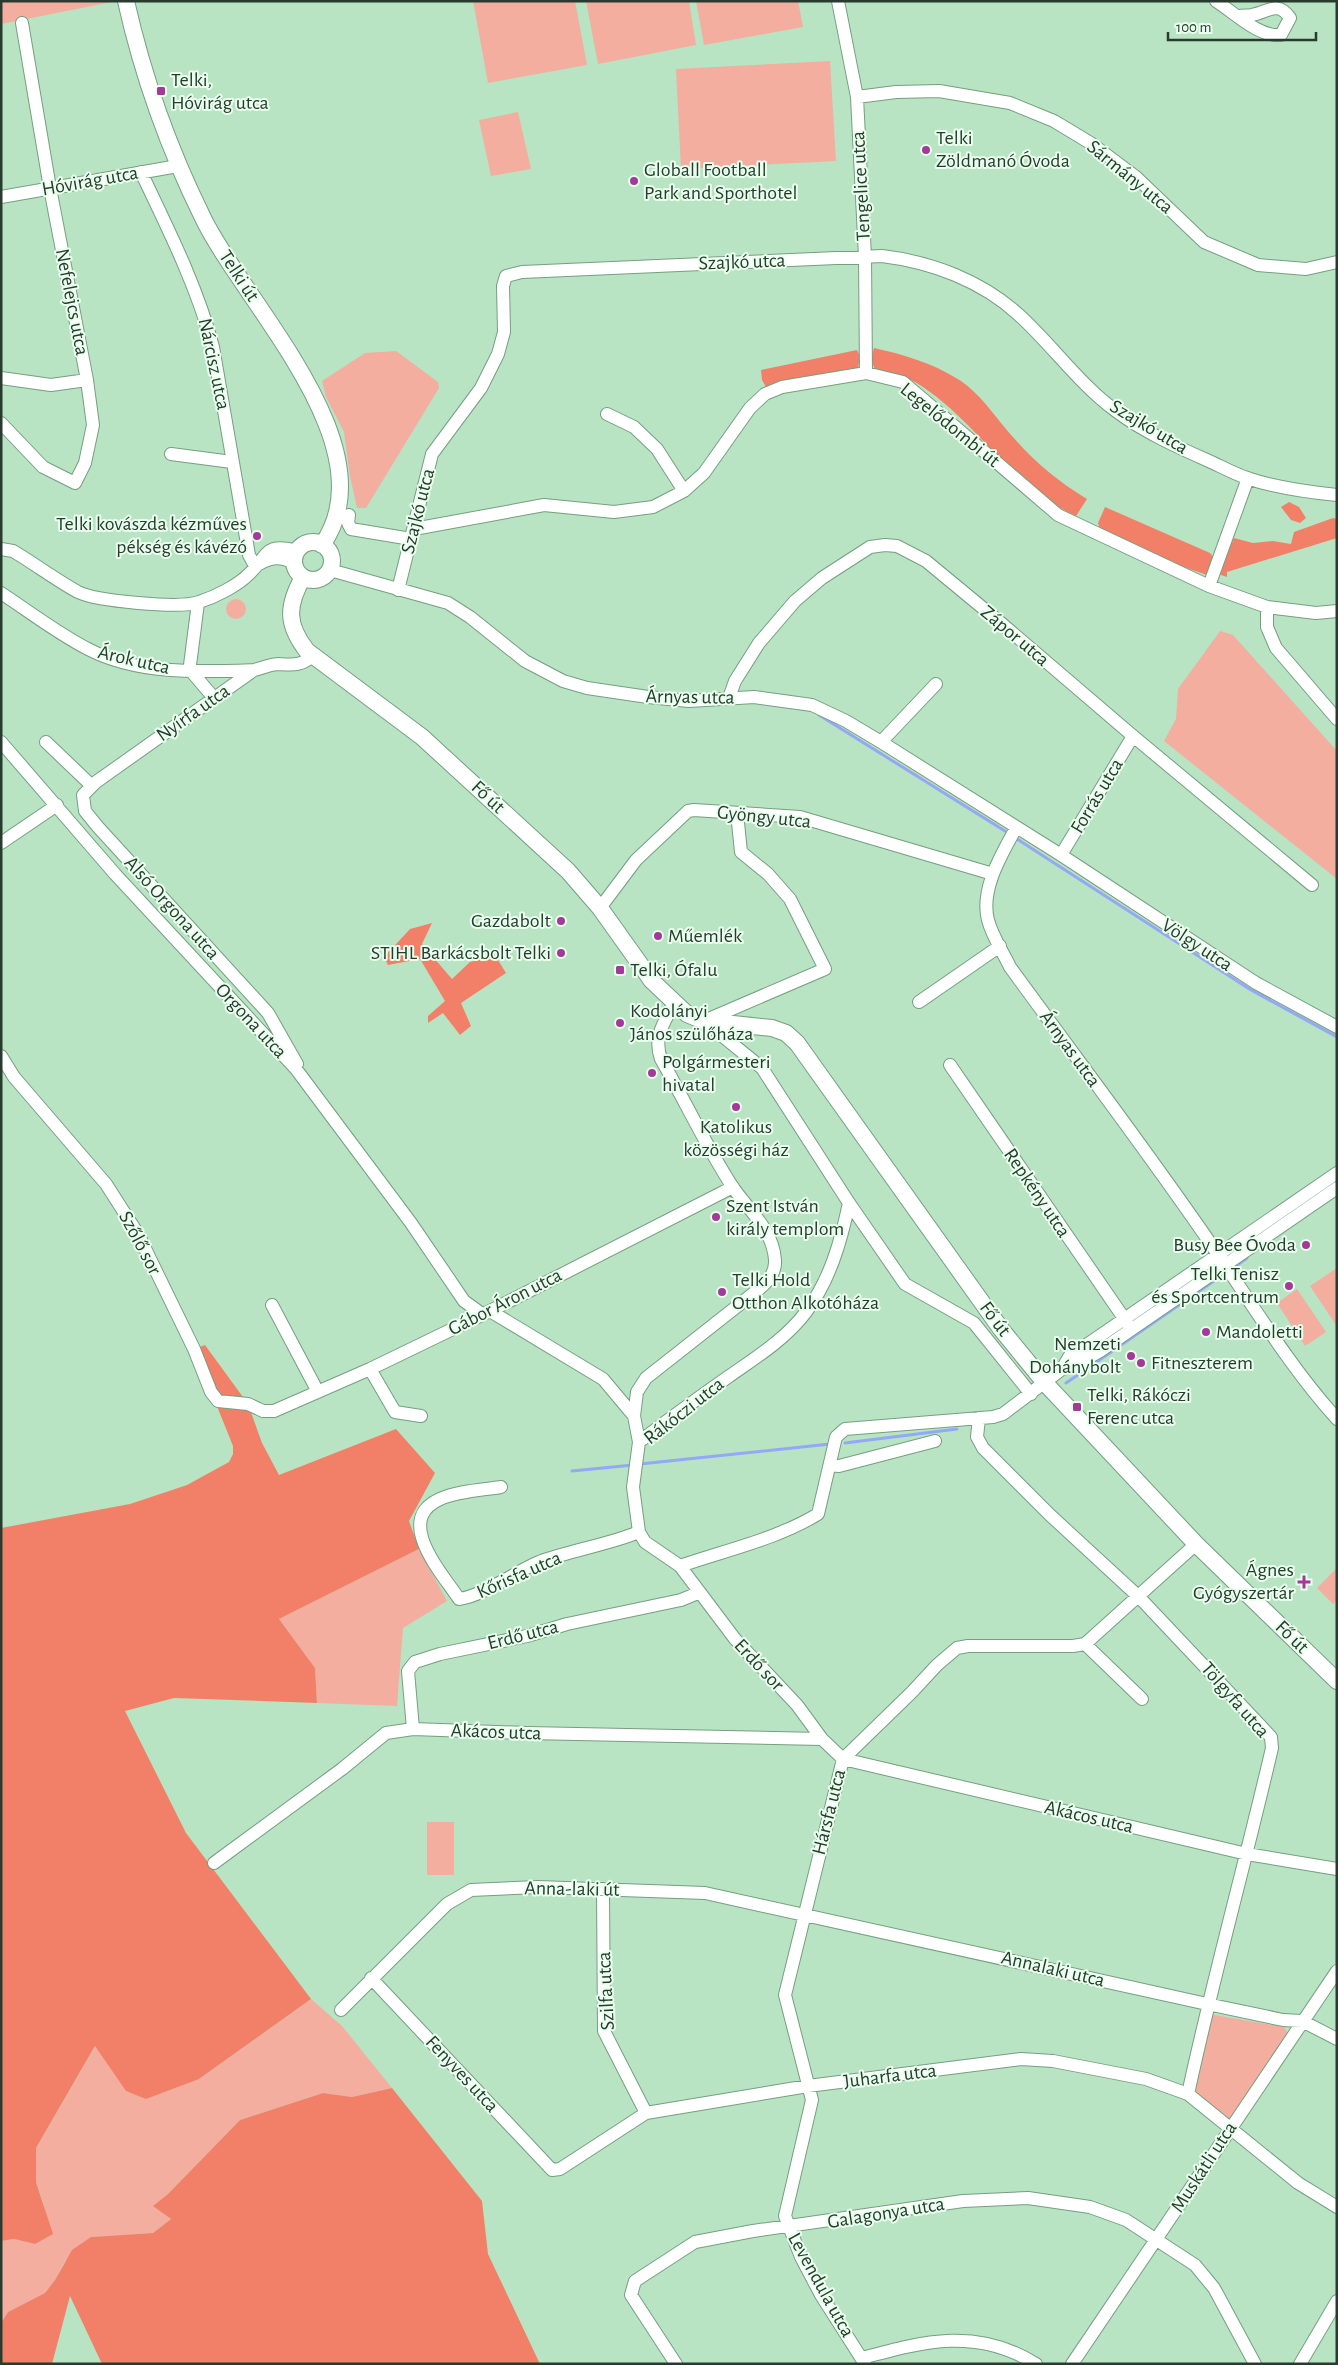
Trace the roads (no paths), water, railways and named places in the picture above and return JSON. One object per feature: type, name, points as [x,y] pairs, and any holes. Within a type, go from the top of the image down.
[{"type":"main road","name":"Telki út","points":[[126,1],[145,77],[178,166],[204,221],[292,358],[328,426],[339,466],[341,499],[332,530],[322,544]]},
{"type":"main road","points":[[306,544],[322,544],[331,556],[330,570],[319,579],[303,577],[298,572],[296,557],[306,544]]},
{"type":"main road","name":"Fő út","points":[[303,577],[295,592],[290,608],[291,623],[298,640],[313,656],[422,737],[568,872],[600,908],[652,981],[687,1014],[704,1021],[772,1028],[786,1033],[797,1043],[987,1309],[1045,1383],[1196,1544],[1337,1681]]},
{"type":"street","name":"Tengelice utca","points":[[838,1],[857,97],[865,257],[866,373]]},
{"type":"street","points":[[1216,1],[1239,16]]},
{"type":"street","name":"Nefelejcs utca","points":[[1,423],[42,467],[75,483],[85,462],[93,425],[87,380],[50,188],[22,23]]},
{"type":"street","name":"Sármány utca","points":[[857,97],[896,92],[939,91],[1010,103],[1054,121],[1092,144],[1136,177],[1204,242],[1258,264],[1306,269],[1337,262]]},
{"type":"street","name":"Hóvirág utca","points":[[1,197],[178,166]]},
{"type":"street","name":"Nárcisz utca","points":[[141,172],[194,284],[206,318],[213,347],[249,555],[255,566]]},
{"type":"street","name":"Szajkó utca","points":[[398,590],[432,454],[481,388],[498,354],[504,332],[503,286],[506,276],[522,272],[882,256],[914,260],[960,277],[1019,315],[1073,374],[1116,411],[1163,440],[1248,478]]},
{"type":"street","name":"Legelődombi út","points":[[349,515],[348,523],[351,529],[412,534],[544,505],[614,512],[653,507],[684,491],[704,473],[750,408],[765,394],[782,387],[866,373],[903,382],[1058,515],[1208,586],[1267,607],[1316,613],[1337,611]]},
{"type":"street","points":[[1,378],[51,385],[87,380]]},
{"type":"street","points":[[607,414],[634,427],[657,449],[684,491]]},
{"type":"street","points":[[171,454],[232,462]]},
{"type":"street","points":[[1208,586],[1248,478],[1301,491],[1337,495]]},
{"type":"street","name":"Zápor utca","points":[[728,698],[735,681],[758,643],[795,601],[847,560],[870,547],[897,546],[926,562],[1002,623],[1133,736],[1312,885]]},
{"type":"street","points":[[1,549],[13,551],[80,593],[169,606],[198,603],[241,581],[265,552],[274,548],[296,557]]},
{"type":"street","name":"Árnyas utca","points":[[330,570],[448,603],[470,617],[525,661],[563,681],[587,688],[689,701],[728,698],[783,700],[812,705],[846,721],[881,742],[1061,855]]},
{"type":"street","name":"Árok utca","points":[[1,592],[52,628],[90,650],[116,660],[149,668],[191,671],[254,670]]},
{"type":"street","points":[[198,603],[190,659],[191,671],[214,698]]},
{"type":"street","points":[[1267,607],[1266,627],[1276,648],[1337,719]]},
{"type":"street","name":"Nyírfa utca","points":[[88,791],[254,670],[277,664],[294,666],[304,664],[313,656]]},
{"type":"street","points":[[881,742],[936,684]]},
{"type":"street","name":"Forrás utca","points":[[1061,855],[1133,736]]},
{"type":"street","name":"Orgona utca","points":[[1,742],[57,805],[114,874],[296,1069],[411,1223],[464,1301],[603,1379],[634,1416]]},
{"type":"street","points":[[46,742],[88,791]]},
{"type":"street","name":"Alsó Orgona utca","points":[[88,791],[85,811],[268,1013],[297,1064],[296,1069]]},
{"type":"street","points":[[1,843],[57,805]]},
{"type":"street","name":"Gyöngy utca","points":[[600,908],[636,860],[688,811],[800,817],[993,874]]},
{"type":"street","points":[[704,1021],[825,969],[790,899],[768,874],[742,852],[737,813]]},
{"type":"street","name":"Árnyas utca","points":[[1016,828],[993,874],[988,900],[988,920],[1010,967],[1217,1254],[1299,1374],[1337,1419]]},
{"type":"street","name":"Völgy utca","points":[[1061,855],[1256,983],[1337,1027]]},
{"type":"street","points":[[919,1002],[1000,946]]},
{"type":"street","points":[[639,1442],[634,1416],[637,1392],[646,1378],[737,1308],[771,1278],[776,1262],[772,1244],[749,1205],[733,1187],[661,1059],[657,1048],[658,1034],[674,1003]]},
{"type":"street","name":"Fő út","points":[[704,1021],[762,1068],[849,1203],[905,1284],[974,1323],[1031,1394]]},
{"type":"street","name":"Szőlő sor","points":[[1,1056],[14,1077],[106,1184],[138,1234],[194,1349],[210,1392],[218,1401],[248,1404],[263,1411],[274,1411]]},
{"type":"street","name":"Repkény utca","points":[[950,1065],[1128,1325]]},
{"type":"street","points":[[1128,1325],[1217,1254],[1337,1173]]},
{"type":"street","name":"Gábor Áron utca","points":[[274,1411],[370,1369],[733,1187]]},
{"type":"street","points":[[639,1532],[645,1542],[680,1566],[770,1536],[805,1521],[818,1514],[836,1437],[845,1428],[978,1418],[1003,1414],[1062,1369],[1068,1357],[1128,1325],[1224,1265],[1337,1188]]},
{"type":"street","name":"Rákóczi utca","points":[[639,1532],[633,1487],[639,1442],[789,1331],[820,1290],[843,1233],[849,1203]]},
{"type":"street","points":[[272,1305],[318,1392]]},
{"type":"street","points":[[370,1369],[395,1412],[421,1416]]},
{"type":"street","name":"Tölgyfa utca","points":[[978,1418],[977,1437],[983,1448],[1050,1515],[1139,1597],[1271,1737],[1272,1748],[1247,1854],[1207,2004],[1188,2094]]},
{"type":"street","points":[[830,1466],[839,1466],[935,1441]]},
{"type":"street","name":"Kőrisfa utca","points":[[501,1487],[441,1498],[427,1507],[419,1521],[420,1536],[460,1599],[473,1597],[492,1585],[538,1563],[578,1550],[614,1542],[639,1532]]},
{"type":"street","points":[[1142,1699],[1085,1644],[1196,1544]]},
{"type":"street","name":"Erdő sor","points":[[680,1566],[698,1593],[735,1639],[797,1705],[822,1739],[843,1759]]},
{"type":"street","name":"Erdő utca","points":[[413,1728],[408,1671],[415,1662],[440,1654],[527,1636],[567,1624],[681,1600],[698,1593]]},
{"type":"street","name":"Hársfa utca","points":[[808,2086],[785,1995],[843,1759],[937,1665],[957,1648],[1073,1646],[1085,1644]]},
{"type":"street","name":"Akácos utca","points":[[214,1863],[342,1769],[386,1733],[413,1728],[526,1733],[822,1739]]},
{"type":"street","name":"Akácos utca","points":[[843,1759],[1247,1854],[1337,1869]]},
{"type":"street","name":"Anna-laki út","points":[[372,1978],[447,1904],[471,1890],[538,1887],[705,1892],[804,1913]]},
{"type":"street","name":"Szilfa utca","points":[[603,1889],[604,2031],[646,2113]]},
{"type":"street","name":"Annalaki utca","points":[[804,1913],[1207,2004],[1283,2020],[1302,2021]]},
{"type":"street","name":"Muskátli utca","points":[[1072,2364],[1337,1970]]},
{"type":"street","points":[[342,2010],[372,1978]]},
{"type":"street","name":"Fenyves utca","points":[[372,1978],[552,2170]]},
{"type":"street","points":[[1302,2021],[1337,2039]]},
{"type":"street","name":"Juharfa utca","points":[[552,2170],[560,2169],[646,2113],[808,2086],[1021,2059],[1053,2061],[1146,2079],[1188,2094],[1298,2183],[1337,2207]]},
{"type":"street","name":"Levendula utca","points":[[808,2086],[812,2100],[785,2216],[801,2257],[863,2361]]},
{"type":"street","name":"Galagonya utca","points":[[676,2364],[631,2295],[635,2281],[695,2242],[963,2201],[1028,2198],[1090,2207],[1126,2220],[1195,2265],[1214,2288],[1255,2364]]},
{"type":"street","points":[[1300,2364],[1332,2320],[1337,2300]]},
{"type":"street","points":[[863,2361],[948,2339],[1015,2350],[1036,2364]]},
{"type":"waterway","points":[[819,715],[1005,831]]},
{"type":"waterway","points":[[1017,839],[1251,990],[1337,1037]]},
{"type":"waterway","points":[[1233,1268],[1247,1258]]},
{"type":"waterway","points":[[1095,1363],[1224,1274]]},
{"type":"waterway","points":[[1066,1383],[1085,1370]]},
{"type":"waterway","points":[[845,1443],[957,1429]]},
{"type":"waterway","points":[[640,1464],[830,1444]]},
{"type":"waterway","points":[[572,1471],[633,1465]]},
{"type":"place","name":"Telki, Hóvirág utca","points":[[161,91]]},
{"type":"place","name":"Telki Zöldmanó Óvoda","points":[[926,150]]},
{"type":"place","name":"Globall Football Park and Sporthotel","points":[[634,181]]},
{"type":"place","name":"Telki kovászda kézműves pékség és kávézó","points":[[257,536]]},
{"type":"place","name":"Gazdabolt","points":[[561,921]]},
{"type":"place","name":"Műemlék","points":[[658,936]]},
{"type":"place","name":"STIHL Barkácsbolt Telki","points":[[561,953]]},
{"type":"place","name":"Telki, Ófalu","points":[[620,970]]},
{"type":"place","name":"Kodolányi János szülőháza","points":[[620,1023]]},
{"type":"place","name":"Polgármesteri hivatal","points":[[652,1073]]},
{"type":"place","name":"Katolikus közösségi ház","points":[[736,1107]]},
{"type":"place","name":"Szent István király templom","points":[[716,1217]]},
{"type":"place","name":"Busy Bee Óvoda","points":[[1306,1245]]},
{"type":"place","name":"Telki Tenisz és Sportcentrum","points":[[1289,1286]]},
{"type":"place","name":"Telki Hold Otthon Alkotóháza","points":[[722,1292]]},
{"type":"place","name":"Mandoletti","points":[[1206,1332]]},
{"type":"place","name":"Nemzeti Dohánybolt","points":[[1131,1356]]},
{"type":"place","name":"Fitneszterem","points":[[1141,1363]]},
{"type":"place","name":"Telki, Rákóczi Ferenc utca","points":[[1077,1407]]},
{"type":"place","name":"Ágnes Gyógyszertár","points":[[1304,1582]]}]
